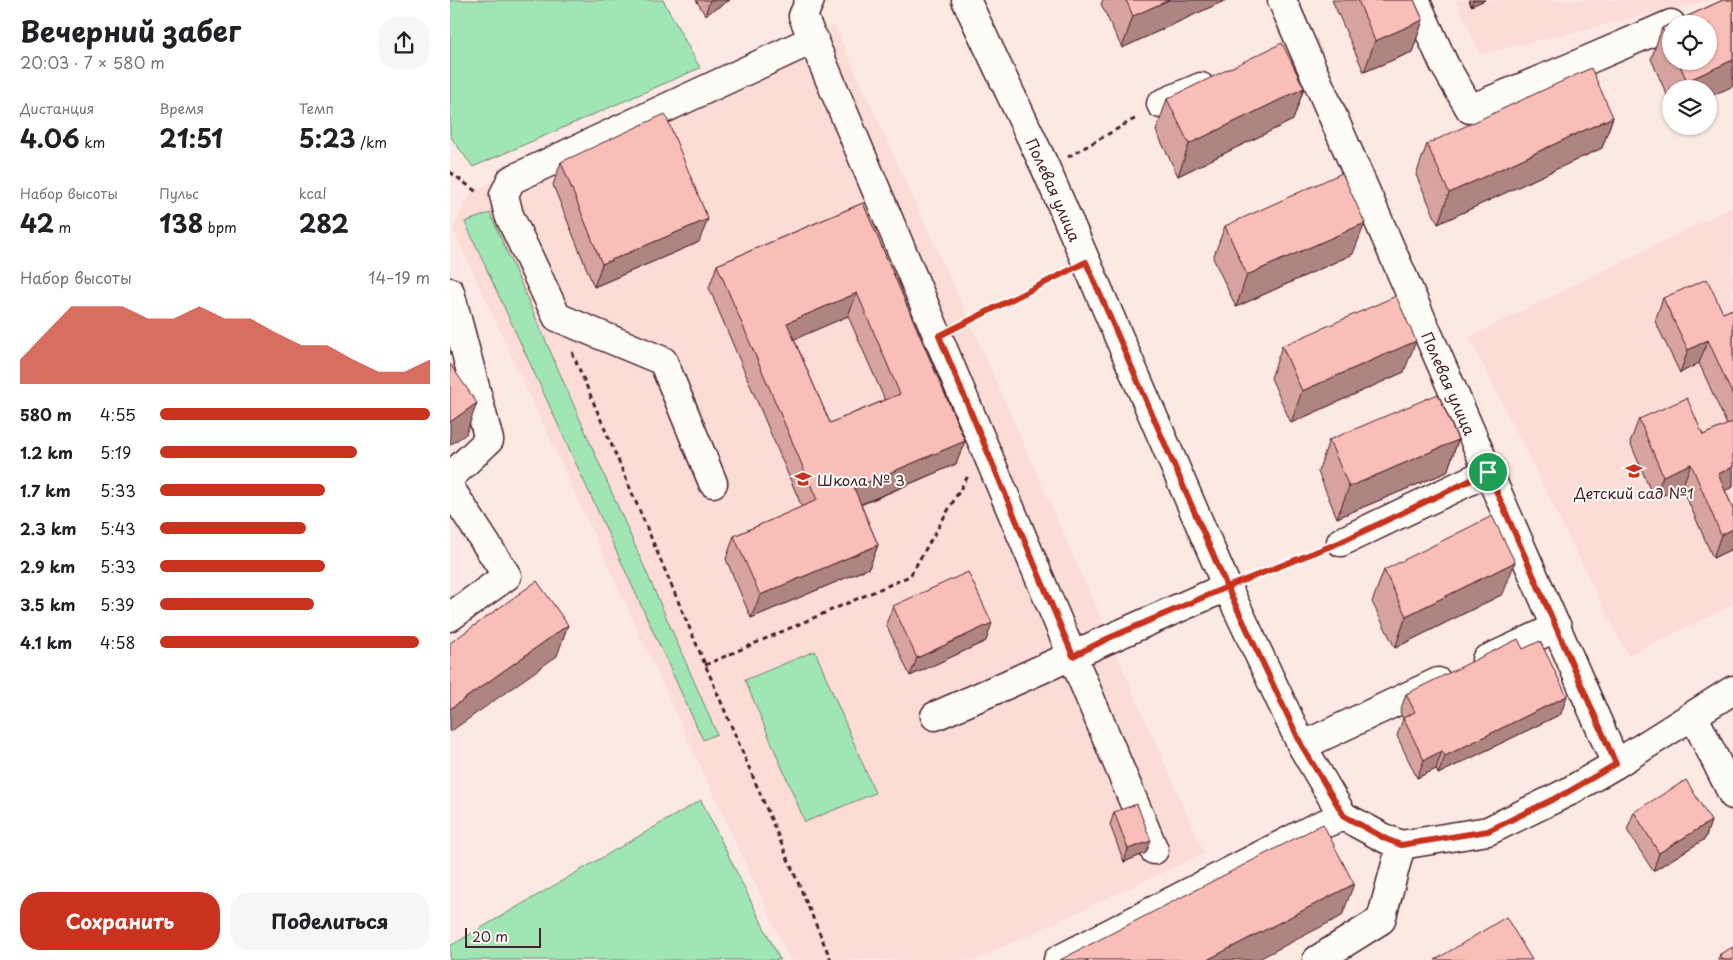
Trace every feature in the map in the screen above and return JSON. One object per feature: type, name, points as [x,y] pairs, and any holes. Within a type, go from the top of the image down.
[{"type":"street","points":[[810,0],[804,16],[1154,850]]},
{"type":"street","name":"Полевая улица","points":[[966,0],[1046,168],[1227,587],[1302,746],[1344,816]]},
{"type":"street","name":"Полевая улица","points":[[1282,0],[1616,764]]},
{"type":"street","points":[[1415,0],[1444,64],[1470,109],[1662,28]]},
{"type":"street","points":[[713,483],[663,361],[557,317],[509,216],[504,195],[511,180],[814,40]]},
{"type":"street","points":[[1275,56],[1301,44]]},
{"type":"street","points":[[1161,104],[1222,78]]},
{"type":"street","points":[[450,292],[489,440],[450,477]]},
{"type":"street","points":[[1341,542],[1488,472]]},
{"type":"street","points":[[450,488],[507,576],[450,617]]},
{"type":"street","points":[[935,716],[1227,587]]},
{"type":"street","points":[[1302,746],[1557,627]]},
{"type":"street","points":[[1058,960],[1314,828],[1344,816],[1401,845],[1488,831],[1568,792],[1733,690]]},
{"type":"street","points":[[1693,715],[1733,762]]},
{"type":"street","points":[[1693,715],[1733,795]]},
{"type":"street","points":[[1317,960],[1381,920],[1401,845]]},
{"type":"path","points":[[1046,168],[1161,104]]},
{"type":"path","points":[[939,336],[1086,262]]},
{"type":"path","points":[[557,317],[831,960]]},
{"type":"path","points":[[705,665],[910,576],[985,447]]},
{"type":"path","points":[[1227,587],[1341,542]]},
{"type":"shaded area","points":[[1456,0],[1709,0],[1480,54]]},
{"type":"shaded area","name":"Школа № 3","points":[[834,25],[969,320],[1204,853],[975,960],[790,960],[453,229],[472,192]]},
{"type":"shaded area","name":"Детский сад №1","points":[[1733,207],[1733,605],[1628,656],[1469,337]]},
{"type":"green space","points":[[450,0],[663,0],[700,68],[473,167],[450,136]]},
{"type":"green space","points":[[490,213],[717,734],[703,740],[465,222]]},
{"type":"green space","points":[[815,651],[875,793],[805,822],[745,680]]},
{"type":"green space","points":[[701,800],[780,960],[450,960],[450,946]]},
{"type":"building","points":[[1126,0],[1169,0],[1133,16]]},
{"type":"building","points":[[1358,0],[1414,0],[1423,20],[1375,41]]},
{"type":"building","points":[[1723,0],[1733,0],[1733,60],[1717,67],[1717,15],[1690,15]]},
{"type":"building","points":[[1282,43],[1304,88],[1189,144],[1167,99]]},
{"type":"building","points":[[1591,68],[1613,117],[1449,193],[1427,144]]},
{"type":"building","points":[[1682,70],[1711,70],[1689,80],[1687,80]]},
{"type":"building","points":[[665,114],[708,219],[602,264],[561,162]]},
{"type":"building","points":[[1342,173],[1365,223],[1247,275],[1225,226]]},
{"type":"building","points":[[863,203],[965,441],[854,488],[878,545],[760,595],[734,536],[817,500],[717,265]],"holes":[[[857,293],[900,394],[830,423],[787,323]]]},
{"type":"building","points":[[1707,279],[1723,313],[1733,309],[1733,396],[1708,340],[1688,350],[1663,298]]},
{"type":"building","points":[[1396,296],[1416,341],[1302,391],[1282,346]]},
{"type":"building","points":[[450,364],[477,403],[450,422]]},
{"type":"building","points":[[1438,394],[1458,440],[1349,487],[1329,440]]},
{"type":"building","points":[[1687,398],[1703,435],[1733,422],[1733,467],[1718,474],[1733,509],[1733,529],[1721,535],[1691,464],[1663,476],[1639,419]]},
{"type":"building","points":[[1492,516],[1515,562],[1406,616],[1384,570]]},
{"type":"building","points":[[968,572],[992,623],[917,658],[893,606]]},
{"type":"building","points":[[537,581],[568,625],[450,709],[450,643]]},
{"type":"building","points":[[1518,639],[1523,649],[1540,641],[1567,696],[1445,756],[1442,751],[1424,760],[1403,718],[1415,712],[1406,694]]},
{"type":"building","points":[[1686,780],[1711,821],[1659,853],[1634,812]]},
{"type":"building","points":[[1137,804],[1151,841],[1128,849],[1114,812]]},
{"type":"building","points":[[1323,824],[1354,884],[1207,960],[1060,960]]},
{"type":"building","points":[[1506,917],[1532,960],[1435,960]]},
{"type":"building","points":[[1733,947],[1733,960],[1723,960],[1720,954]]},
{"type":"place","name":"Детский сад №1","points":[[1634,471]]},
{"type":"place","name":"Школа № 3","points":[[803,479]]},
{"type":"route","points":[[1488,472],[1341,542],[1227,587],[1109,638],[1073,656],[939,336],[1086,262],[1227,587],[1302,746],[1344,816],[1401,845],[1488,831],[1568,792],[1616,764],[1488,472]]}]
